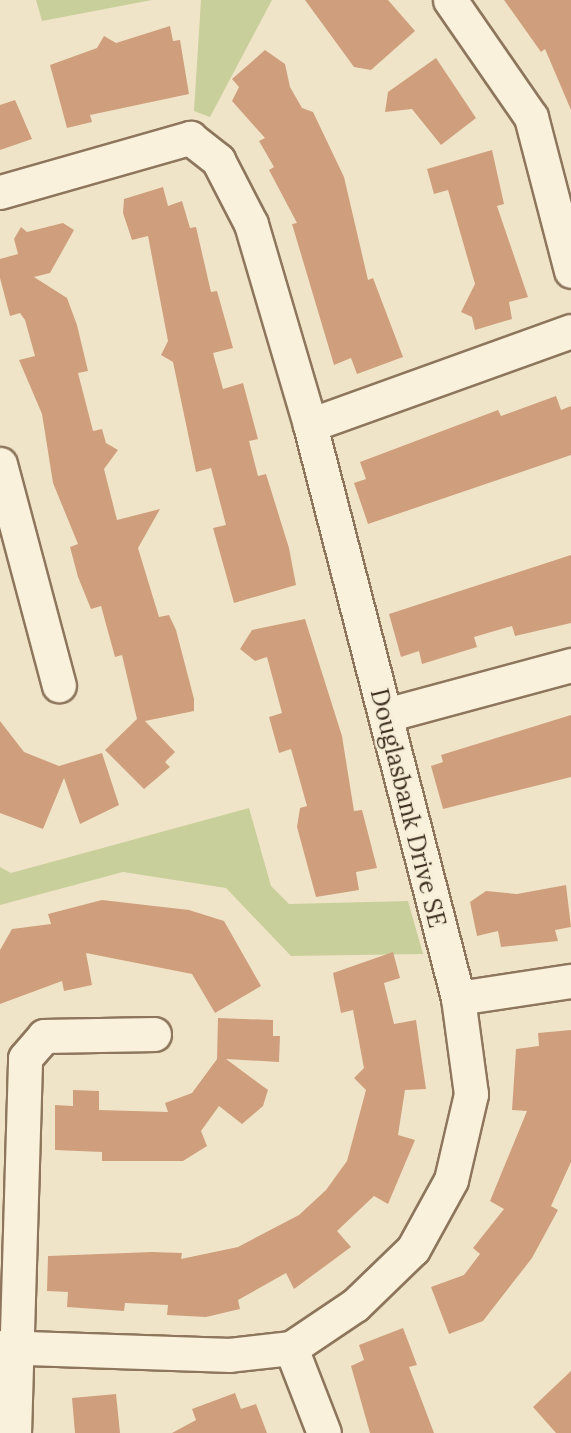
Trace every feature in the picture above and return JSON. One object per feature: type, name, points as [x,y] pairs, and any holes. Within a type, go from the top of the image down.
[{"type":"street","points":[[450,0],[531,117],[571,271]]},
{"type":"street","name":"Douglasbank Drive SE","points":[[0,192],[190,138],[218,160],[251,224],[310,425],[458,998],[471,1094],[451,1180],[413,1250],[355,1305],[291,1348],[229,1355],[7,1347]]},
{"type":"street","points":[[310,425],[571,331]]},
{"type":"street","points":[[0,464],[59,685]]},
{"type":"street","points":[[386,715],[571,665]]},
{"type":"street","points":[[458,998],[571,981]]},
{"type":"street","points":[[14,1433],[7,1347],[26,1058],[44,1036],[154,1034]]},
{"type":"street","points":[[291,1348],[324,1433]]},
{"type":"green space","points":[[36,0],[152,0],[42,21]]},
{"type":"green space","points":[[201,0],[272,0],[210,117],[194,111]]},
{"type":"green space","points":[[249,808],[271,886],[289,904],[408,901],[423,954],[291,956],[226,888],[123,872],[0,905],[0,867],[11,873]]},
{"type":"building","points":[[305,0],[388,0],[415,31],[371,70],[354,67]]},
{"type":"building","points":[[504,0],[571,0],[571,110],[545,49],[541,52]]},
{"type":"building","points":[[170,26],[173,41],[180,40],[189,94],[90,115],[92,122],[67,128],[50,65],[97,48],[104,36],[116,43]]},
{"type":"building","points":[[265,50],[285,64],[290,87],[302,108],[313,112],[344,177],[368,280],[373,278],[403,357],[357,374],[351,358],[334,365],[292,224],[297,223],[269,170],[274,167],[259,141],[265,138],[232,101],[239,87],[232,79]]},
{"type":"building","points":[[436,58],[476,118],[441,145],[412,109],[385,112],[388,92]]},
{"type":"building","points":[[15,100],[32,139],[0,150],[0,105]]},
{"type":"building","points":[[492,150],[504,204],[497,206],[528,297],[509,302],[512,319],[475,330],[472,317],[461,312],[475,284],[448,190],[434,194],[427,169]]},
{"type":"building","points":[[163,187],[168,206],[182,201],[190,228],[196,227],[211,292],[217,291],[233,348],[213,353],[223,389],[243,383],[258,439],[249,441],[258,476],[266,474],[289,548],[296,585],[234,603],[213,528],[226,525],[211,468],[196,472],[173,362],[161,355],[168,341],[148,236],[132,240],[123,213],[124,199]]},
{"type":"building","points":[[63,223],[74,230],[50,273],[34,277],[67,298],[77,325],[88,371],[78,373],[93,431],[102,429],[106,443],[118,450],[104,469],[117,520],[160,509],[138,548],[159,617],[169,615],[176,630],[194,699],[194,711],[145,721],[175,752],[165,762],[170,767],[144,789],[105,750],[137,719],[122,655],[115,657],[101,606],[91,609],[78,577],[70,547],[78,544],[53,483],[42,414],[19,360],[35,356],[25,320],[20,313],[10,316],[0,278],[0,259],[18,254],[14,239],[21,227],[27,232]]},
{"type":"building","points":[[556,396],[561,410],[571,406],[571,455],[368,524],[354,483],[366,479],[360,462],[498,410],[501,416]]},
{"type":"building","points":[[571,555],[571,623],[515,636],[512,626],[474,637],[477,647],[422,664],[419,651],[401,657],[389,614]]},
{"type":"building","points":[[305,619],[342,736],[354,811],[362,810],[377,868],[356,872],[359,890],[316,897],[297,827],[300,808],[307,806],[291,749],[279,753],[269,717],[282,713],[267,657],[255,661],[240,649],[252,630]]},
{"type":"building","points":[[571,715],[571,777],[443,809],[431,766],[443,762],[441,755]]},
{"type":"building","points":[[0,721],[24,752],[59,766],[102,753],[119,805],[80,824],[64,778],[43,829],[0,813]]},
{"type":"building","points":[[566,885],[571,927],[555,930],[558,941],[501,947],[498,931],[477,936],[470,902],[486,891],[517,894]]},
{"type":"building","points":[[102,900],[189,910],[224,921],[261,986],[215,1013],[192,974],[86,953],[92,985],[64,991],[62,981],[0,1004],[0,950],[12,929],[51,924],[48,914]]},
{"type":"building","points":[[393,952],[400,978],[384,983],[394,1024],[416,1020],[426,1089],[405,1090],[398,1135],[415,1140],[388,1204],[374,1196],[337,1231],[351,1247],[294,1289],[286,1273],[238,1300],[240,1309],[206,1317],[167,1315],[168,1305],[125,1303],[124,1311],[67,1307],[68,1292],[47,1291],[48,1256],[152,1252],[182,1253],[181,1259],[238,1247],[299,1215],[326,1190],[347,1161],[366,1090],[354,1078],[364,1068],[353,1010],[341,1013],[333,973]]},
{"type":"building","points":[[218,1018],[273,1020],[273,1036],[280,1036],[279,1062],[226,1059],[268,1090],[263,1106],[242,1124],[219,1106],[201,1131],[207,1146],[183,1161],[102,1161],[102,1152],[55,1150],[55,1105],[73,1106],[73,1090],[99,1091],[99,1110],[168,1112],[165,1103],[192,1093],[217,1059]]},
{"type":"building","points":[[571,1030],[571,1162],[551,1206],[558,1210],[532,1258],[483,1321],[449,1334],[431,1287],[464,1275],[480,1254],[473,1248],[504,1209],[490,1201],[527,1111],[512,1110],[516,1049],[539,1046],[538,1033]]},
{"type":"building","points":[[403,1328],[417,1365],[409,1367],[434,1433],[370,1433],[351,1366],[364,1360],[359,1345]]},
{"type":"building","points":[[571,1371],[571,1433],[556,1433],[533,1407]]},
{"type":"building","points":[[235,1393],[241,1409],[256,1404],[267,1433],[172,1433],[196,1420],[192,1409]]},
{"type":"building","points":[[116,1394],[120,1433],[75,1433],[72,1398]]}]
